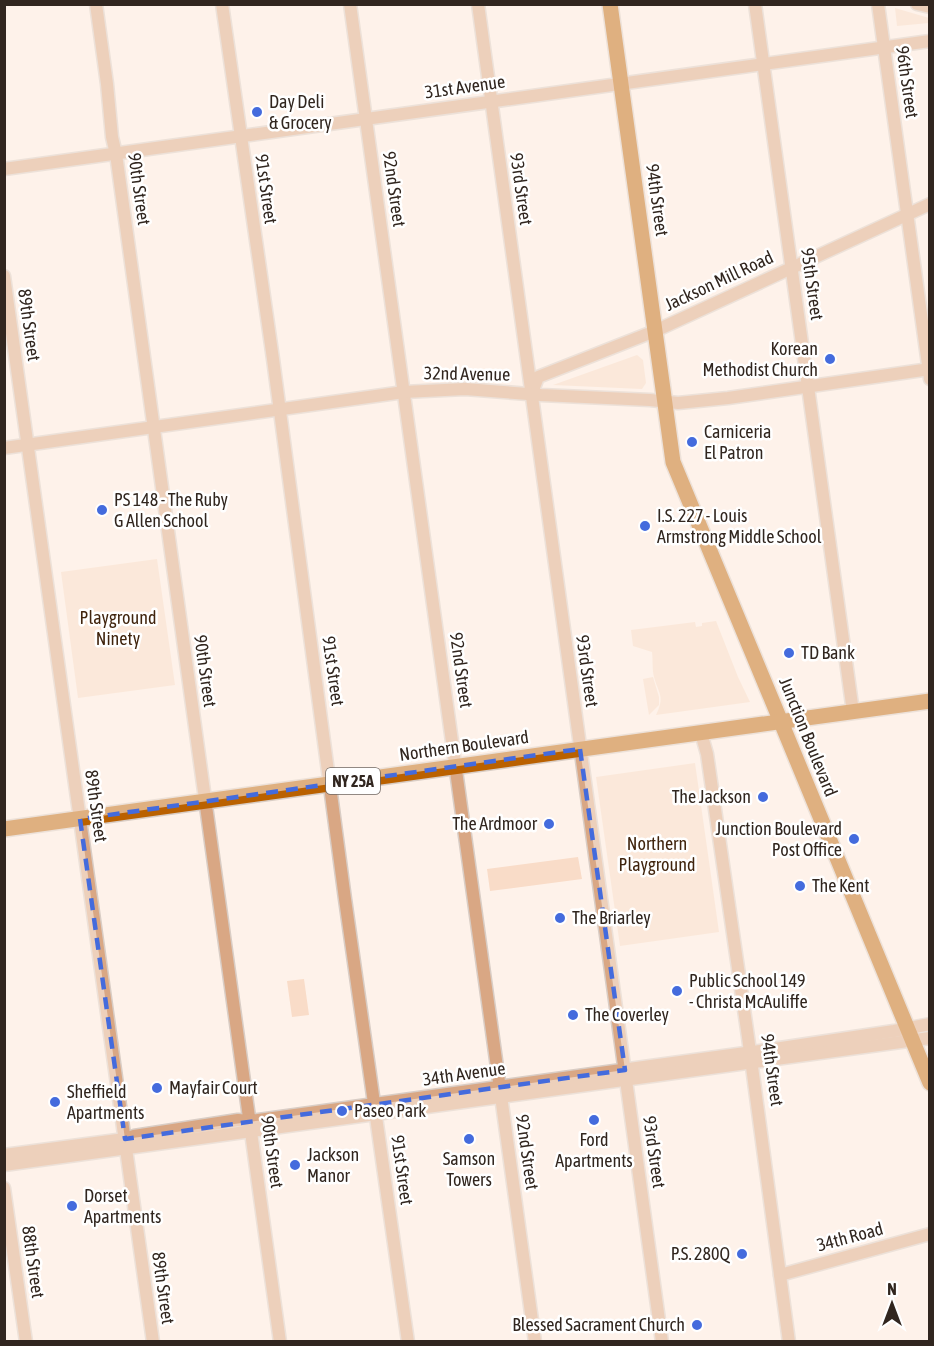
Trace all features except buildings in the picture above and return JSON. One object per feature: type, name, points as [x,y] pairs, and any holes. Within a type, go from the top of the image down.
[{"type":"main road","name":"94th Street","points":[[610,4],[664,401]]},
{"type":"main road","name":"Junction Boulevard","points":[[664,401],[673,462],[930,1083]]},
{"type":"main road","name":"Northern Boulevard","points":[[4,829],[930,701]]},
{"type":"street","name":"90th Street","points":[[96,4],[112,137],[280,1341]]},
{"type":"street","name":"91st Street","points":[[222,4],[408,1341]]},
{"type":"street","name":"92nd Street","points":[[350,4],[535,1341]]},
{"type":"street","name":"93rd Street","points":[[478,4],[662,1341]]},
{"type":"street","name":"95th Street","points":[[755,4],[853,712]]},
{"type":"street","name":"96th Street","points":[[878,4],[929,372]]},
{"type":"street","points":[[917,4],[930,7]]},
{"type":"street","name":"31st Avenue","points":[[4,169],[930,41]]},
{"type":"street","name":"Jackson Mill Road","points":[[531,394],[538,377],[655,331],[930,204]]},
{"type":"street","name":"89th Street","points":[[4,276],[153,1341]]},
{"type":"street","name":"32nd Avenue","points":[[4,448],[404,392],[456,389],[678,403],[929,372]]},
{"type":"street","name":"94th Street","points":[[701,733],[707,754],[751,1057],[789,1341]]},
{"type":"street","name":"34th Avenue","points":[[4,1165],[125,1144],[910,1034],[930,1024]]},
{"type":"street","name":"34th Avenue","points":[[910,1034],[930,1038]]},
{"type":"street","name":"34th Avenue","points":[[4,1155],[125,1144]]},
{"type":"street","name":"88th Street","points":[[4,1188],[26,1341]]},
{"type":"street","name":"34th Road","points":[[780,1275],[930,1234]]},
{"type":"highlighted area","points":[[580,749],[625,1070],[125,1139],[80,819]]},
{"type":"green space","points":[[895,8],[929,18],[929,23],[897,26]]},
{"type":"green space","points":[[637,355],[643,360],[646,383],[642,389],[553,385]]},
{"type":"green space","name":"Playground Ninety","points":[[157,559],[175,685],[78,698],[61,572]]},
{"type":"green space","points":[[716,621],[750,702],[656,715],[661,699],[653,674],[652,652],[633,646],[631,630],[695,622],[696,627],[702,626],[702,623]]},
{"type":"green space","points":[[653,677],[659,705],[649,715],[643,679]]},
{"type":"green space","name":"Northern Playground","points":[[695,763],[719,932],[620,946],[596,777]]},
{"type":"green space","points":[[578,857],[582,879],[490,891],[487,869]]},
{"type":"green space","points":[[304,979],[309,1015],[292,1017],[287,981]]},
{"type":"place","name":"Day Deli & Grocery","points":[[257,112]]},
{"type":"place","name":"Korean Methodist Church","points":[[830,359]]},
{"type":"place","name":"Carniceria El Patron","points":[[692,442]]},
{"type":"place","name":"PS 148 - The Ruby G Allen School","points":[[102,510]]},
{"type":"place","name":"I.S. 227 - Louis Armstrong Middle School","points":[[645,526]]},
{"type":"place","name":"TD Bank","points":[[789,653]]},
{"type":"place","name":"The Jackson","points":[[763,797]]},
{"type":"place","name":"The Ardmoor","points":[[549,824]]},
{"type":"place","name":"Junction Boulevard Post Office","points":[[854,839]]},
{"type":"place","name":"The Kent","points":[[800,886]]},
{"type":"place","name":"The Briarley","points":[[560,918]]},
{"type":"place","name":"Public School 149 - Christa McAuliffe","points":[[677,991]]},
{"type":"place","name":"The Coverley","points":[[573,1015]]},
{"type":"place","name":"Mayfair Court","points":[[157,1088]]},
{"type":"place","name":"Sheffield Apartments","points":[[55,1102]]},
{"type":"place","name":"Paseo Park","points":[[342,1111]]},
{"type":"place","name":"Ford Apartments","points":[[594,1120]]},
{"type":"place","name":"Samson Towers","points":[[469,1139]]},
{"type":"place","name":"Jackson Manor","points":[[295,1165]]},
{"type":"place","name":"Dorset Apartments","points":[[72,1206]]},
{"type":"place","name":"P.S. 280Q","points":[[742,1254]]},
{"type":"place","name":"Blessed Sacrament Church","points":[[697,1325]]}]
